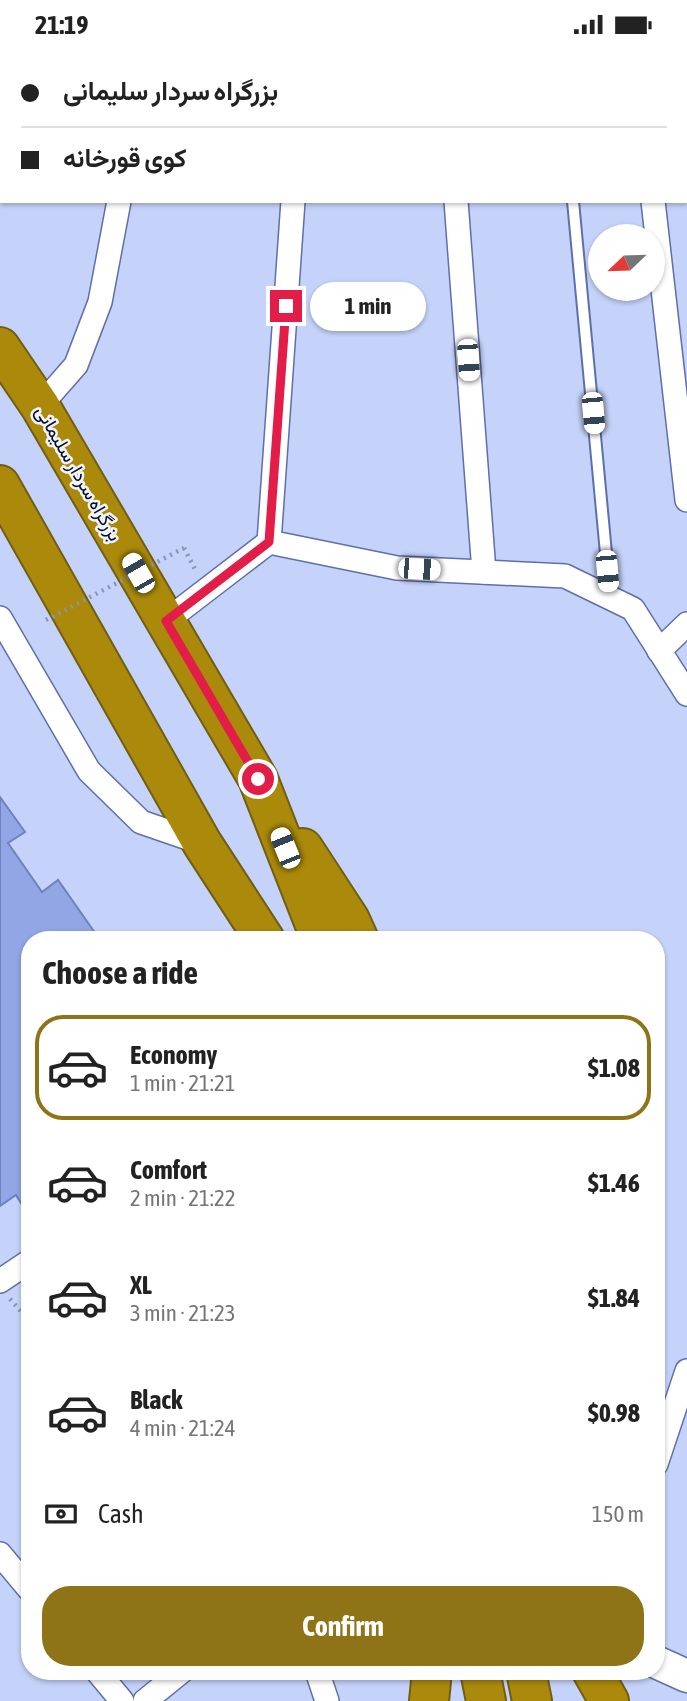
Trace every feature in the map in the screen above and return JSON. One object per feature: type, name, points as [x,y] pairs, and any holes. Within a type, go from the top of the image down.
[{"type":"highway","name":"بزرگراه سردار سلیمانی","points":[[0,347],[40,406],[258,779],[317,931]]},
{"type":"highway","points":[[0,485],[202,843],[259,931]]},
{"type":"highway","points":[[258,779],[355,931]]},
{"type":"highway","points":[[202,843],[233,931]]},
{"type":"highway","points":[[429,1701],[431,1680]]},
{"type":"highway","points":[[482,1680],[486,1701]]},
{"type":"highway","points":[[528,1680],[532,1701]]},
{"type":"highway","points":[[597,1680],[609,1701]]},
{"type":"main road","points":[[665,1666],[687,1676]]},
{"type":"street","points":[[40,406],[76,365],[100,302],[119,203]]},
{"type":"street","points":[[166,621],[269,542],[293,203]]},
{"type":"street","points":[[456,203],[484,572]]},
{"type":"street","points":[[653,203],[687,500]]},
{"type":"street","points":[[269,542],[397,568],[565,576],[633,609],[687,694]]},
{"type":"street","points":[[0,618],[89,771],[141,822],[202,843]]},
{"type":"street","points":[[659,651],[687,624]]},
{"type":"street","points":[[4,1289],[21,1271]]},
{"type":"street","points":[[665,1437],[687,1371]]},
{"type":"street","points":[[0,1554],[21,1579]]},
{"type":"street","points":[[104,1680],[121,1701]]},
{"type":"street","points":[[145,1701],[171,1680]]},
{"type":"street","points":[[320,1680],[327,1701]]},
{"type":"lane","points":[[573,203],[610,598]]},
{"type":"path","points":[[46,620],[184,548]]},
{"type":"path","points":[[4,1289],[21,1311]]},
{"type":"building","points":[[0,797],[25,832],[8,843],[42,892],[58,880],[94,931],[21,931],[21,1203],[16,1195],[0,1206]]},
{"type":"route","points":[[258,779],[166,621],[269,542],[286,306]]}]
